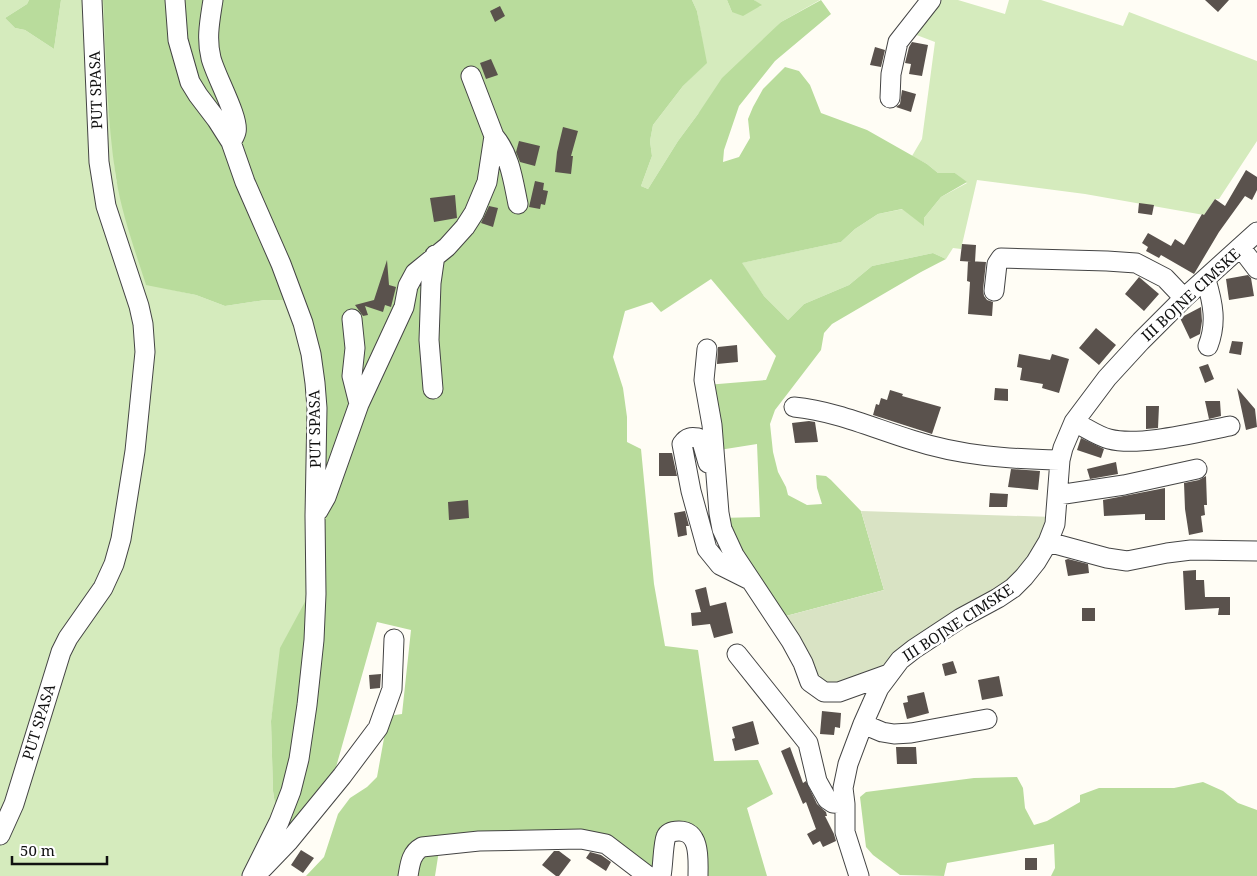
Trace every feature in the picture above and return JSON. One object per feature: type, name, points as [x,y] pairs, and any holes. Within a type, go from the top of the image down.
[{"type":"street","name":"PUT SPASA","points":[[0,835],[14,804],[61,652],[103,588],[114,564],[121,539],[136,442],[145,339],[139,306],[106,206],[101,184],[92,0]]},
{"type":"street","name":"PUT SPASA","points":[[174,0],[178,40],[190,82],[198,96],[218,120],[231,142],[245,182],[281,264],[303,323],[311,354],[317,408],[314,640],[299,759],[291,791],[279,822],[253,876]]},
{"type":"street","points":[[213,0],[208,43],[216,73],[235,118],[236,133],[231,142]]},
{"type":"street","points":[[890,98],[891,74],[898,42],[931,0]]},
{"type":"street","points":[[471,76],[494,136],[500,143],[506,157],[512,174],[518,204]]},
{"type":"street","points":[[315,516],[326,497],[359,404],[404,307],[411,278],[435,255],[457,238],[474,214],[487,182],[494,136]]},
{"type":"street","name":"III BOJNE CIMSKE","points":[[858,876],[846,832],[846,804],[843,788],[848,764],[879,688],[900,660],[914,648],[1013,588],[1024,577],[1048,542],[1055,524],[1060,460],[1074,422],[1107,378],[1141,341],[1184,298],[1257,232]]},
{"type":"street","points":[[1240,248],[1257,269]]},
{"type":"street","points":[[433,389],[429,340],[435,255]]},
{"type":"street","points":[[994,291],[997,264],[1001,258],[1098,261],[1136,263],[1165,278],[1184,298]]},
{"type":"street","points":[[1206,280],[1212,301],[1214,320],[1213,334],[1208,346]]},
{"type":"street","points":[[352,320],[355,348],[352,376],[359,404]]},
{"type":"street","points":[[707,349],[704,380],[712,425],[716,491],[722,529],[734,555],[791,641],[803,662],[810,682],[824,692],[839,692],[890,674]]},
{"type":"street","points":[[794,407],[831,413],[913,441],[958,452],[1011,459],[1060,460]]},
{"type":"street","points":[[1074,422],[1108,439],[1122,442],[1141,441],[1230,426]]},
{"type":"street","points":[[716,491],[702,442],[698,438],[690,437],[682,444],[691,491],[707,549],[720,565],[750,580]]},
{"type":"street","points":[[1058,495],[1124,485],[1198,469]]},
{"type":"street","points":[[1048,542],[1106,558],[1127,561],[1191,550],[1257,551]]},
{"type":"street","points":[[253,876],[288,842],[378,728],[392,690],[394,639]]},
{"type":"street","points":[[737,654],[808,743],[817,781],[827,799],[846,804]]},
{"type":"street","points":[[863,724],[882,732],[894,734],[911,733],[987,719]]},
{"type":"street","points":[[661,876],[665,839],[669,834],[677,831],[689,834],[694,841],[697,849],[698,876]]},
{"type":"street","points":[[408,876],[413,855],[422,847],[479,841],[581,839],[606,844],[648,876]]},
{"type":"green space","points":[[0,0],[29,0],[27,4],[5,18],[15,28],[25,30],[54,49],[61,0],[103,0],[109,111],[116,179],[146,284],[196,295],[225,306],[265,300],[298,300],[313,341],[321,581],[276,687],[271,721],[273,791],[279,830],[255,876],[0,876]]},
{"type":"green space","points":[[29,0],[61,0],[54,49],[25,30],[15,28],[5,18],[27,4]]},
{"type":"green space","points":[[103,0],[692,0],[697,11],[707,63],[683,86],[653,125],[650,141],[652,156],[641,186],[648,189],[678,141],[722,78],[781,22],[821,0],[831,14],[775,61],[739,106],[724,150],[723,162],[739,157],[750,138],[748,119],[753,107],[763,89],[785,67],[799,71],[810,85],[821,113],[867,130],[927,164],[938,173],[955,173],[967,182],[941,197],[924,218],[924,226],[902,209],[878,214],[855,229],[841,242],[742,263],[764,296],[788,320],[804,304],[849,285],[872,266],[933,253],[946,259],[832,324],[824,333],[821,350],[775,410],[770,424],[773,452],[778,472],[788,495],[807,505],[822,504],[817,488],[816,475],[826,476],[861,511],[884,590],[778,617],[720,518],[760,517],[757,444],[713,451],[706,385],[766,380],[776,356],[711,279],[661,312],[652,302],[625,311],[613,357],[623,388],[627,417],[627,442],[641,449],[654,584],[665,646],[698,650],[714,761],[758,760],[773,794],[747,808],[767,876],[697,876],[693,843],[674,834],[660,876],[606,844],[440,844],[435,876],[306,876],[324,857],[338,814],[350,798],[367,787],[377,777],[388,716],[402,714],[411,630],[377,622],[329,792],[288,842],[279,830],[273,791],[271,721],[280,648],[306,600],[321,581],[322,389],[298,300],[265,300],[225,306],[196,295],[146,285],[125,219],[116,178],[109,112]]},
{"type":"green space","points":[[692,0],[727,0],[732,12],[761,6],[754,0],[820,0],[781,22],[698,114],[678,141],[648,189],[641,186],[652,156],[650,141],[653,125],[683,86],[706,63],[697,11]]},
{"type":"green space","points":[[727,0],[754,0],[762,5],[743,16],[732,12]]},
{"type":"green space","points":[[931,0],[958,0],[1005,14],[1009,0],[1041,0],[1123,26],[1129,12],[1257,61],[1257,141],[1219,199],[1215,199],[1204,215],[1085,194],[977,180],[961,249],[953,248],[946,259],[933,253],[872,266],[849,285],[804,304],[788,320],[764,296],[741,263],[841,242],[855,229],[878,214],[903,209],[924,225],[924,218],[941,197],[967,183],[955,173],[938,173],[927,164],[912,156],[922,139],[935,42],[906,31]]},
{"type":"green space","points":[[861,511],[1054,517],[1015,581],[884,673],[822,687],[807,652],[786,616],[884,590]]},
{"type":"green space","points":[[1017,777],[1023,788],[1025,808],[1034,825],[1047,821],[1080,802],[1080,795],[1099,788],[1174,788],[1203,782],[1223,791],[1238,803],[1257,810],[1257,876],[1051,876],[1055,868],[1054,844],[947,863],[944,876],[900,875],[873,855],[866,847],[860,797],[866,792],[974,778]]},
{"type":"building","points":[[1205,0],[1229,0],[1218,12]]},
{"type":"building","points":[[500,6],[505,16],[495,22],[490,11]]},
{"type":"building","points":[[912,42],[928,45],[922,76],[909,74],[911,64],[905,63]]},
{"type":"building","points":[[875,47],[885,50],[881,67],[870,65]]},
{"type":"building","points":[[491,59],[498,75],[486,79],[480,63]]},
{"type":"building","points":[[902,90],[916,94],[911,112],[896,107],[900,104]]},
{"type":"building","points":[[563,127],[578,131],[571,156],[573,156],[571,174],[555,172],[557,152]]},
{"type":"building","points":[[519,141],[540,146],[535,166],[520,162],[516,152]]},
{"type":"building","points":[[1246,170],[1257,177],[1257,190],[1252,200],[1245,196],[1219,232],[1194,274],[1161,255],[1159,258],[1146,251],[1148,247],[1142,243],[1148,233],[1171,246],[1175,239],[1184,245],[1202,214],[1204,215],[1215,199],[1225,206]]},
{"type":"building","points":[[535,181],[544,183],[543,190],[548,191],[545,205],[541,204],[540,209],[529,207]]},
{"type":"building","points":[[455,195],[457,218],[434,222],[430,198]]},
{"type":"building","points":[[1139,203],[1154,205],[1152,215],[1138,213]]},
{"type":"building","points":[[489,206],[498,208],[493,227],[481,223]]},
{"type":"building","points":[[962,244],[976,245],[975,262],[960,261]]},
{"type":"building","points":[[387,260],[389,285],[396,287],[391,307],[385,305],[383,312],[365,306],[368,315],[363,316],[355,305],[374,300]]},
{"type":"building","points":[[968,261],[986,262],[983,290],[987,300],[993,302],[992,316],[968,314],[970,282],[967,281]]},
{"type":"building","points":[[1248,275],[1251,278],[1254,296],[1229,300],[1226,279]]},
{"type":"building","points":[[1139,277],[1159,294],[1144,311],[1125,294]]},
{"type":"building","points":[[1201,307],[1202,321],[1200,334],[1190,339],[1180,318]]},
{"type":"building","points":[[1096,328],[1116,345],[1099,365],[1079,348]]},
{"type":"building","points":[[1232,341],[1243,342],[1241,355],[1229,353]]},
{"type":"building","points":[[737,345],[738,362],[717,364],[718,347]]},
{"type":"building","points":[[1019,354],[1050,360],[1052,354],[1069,359],[1059,393],[1042,388],[1043,384],[1020,380],[1022,368],[1017,367]]},
{"type":"building","points":[[1208,364],[1214,379],[1205,383],[1199,367]]},
{"type":"building","points":[[995,388],[1008,389],[1008,401],[994,400]]},
{"type":"building","points":[[1237,388],[1255,409],[1257,427],[1246,430]]},
{"type":"building","points":[[890,390],[903,394],[902,396],[941,407],[932,434],[873,415],[876,404],[879,405],[881,398],[887,400]]},
{"type":"building","points":[[1205,401],[1220,401],[1221,416],[1209,419]]},
{"type":"building","points":[[1146,406],[1159,406],[1158,428],[1146,429]]},
{"type":"building","points":[[815,422],[818,442],[795,443],[792,423]]},
{"type":"building","points":[[1081,438],[1104,449],[1101,458],[1077,450]]},
{"type":"building","points":[[659,453],[672,453],[677,476],[659,476]]},
{"type":"building","points":[[1116,462],[1118,474],[1090,479],[1087,469]]},
{"type":"building","points":[[1011,469],[1040,471],[1038,490],[1008,487]]},
{"type":"building","points":[[1206,476],[1207,505],[1204,505],[1205,515],[1201,516],[1203,532],[1189,535],[1184,483],[1199,480]]},
{"type":"building","points":[[1165,488],[1165,520],[1145,520],[1145,514],[1104,516],[1103,500]]},
{"type":"building","points":[[990,493],[1008,494],[1007,507],[989,507]]},
{"type":"building","points":[[468,500],[469,518],[449,520],[448,502]]},
{"type":"building","points":[[685,511],[689,526],[686,526],[687,535],[678,537],[674,513]]},
{"type":"building","points":[[1065,560],[1088,564],[1089,573],[1068,576]]},
{"type":"building","points":[[1196,570],[1196,580],[1204,580],[1205,597],[1230,597],[1230,615],[1218,615],[1219,608],[1185,610],[1183,571]]},
{"type":"building","points":[[706,587],[710,606],[726,602],[733,633],[714,638],[710,624],[692,626],[691,613],[701,612],[695,590]]},
{"type":"building","points":[[1082,608],[1095,608],[1095,621],[1082,621]]},
{"type":"building","points":[[953,661],[957,673],[945,676],[942,664]]},
{"type":"building","points":[[381,674],[380,688],[370,689],[369,675]]},
{"type":"building","points":[[999,676],[1003,696],[982,700],[978,680]]},
{"type":"building","points":[[924,692],[929,713],[907,719],[903,703],[908,702],[907,696]]},
{"type":"building","points":[[822,711],[841,713],[840,728],[835,727],[834,735],[820,734]]},
{"type":"building","points":[[753,721],[759,744],[735,751],[732,739],[735,738],[732,727]]},
{"type":"building","points":[[790,747],[803,783],[806,781],[817,804],[826,812],[827,816],[825,816],[834,834],[836,841],[823,847],[820,841],[813,845],[807,834],[816,829],[806,802],[803,804],[781,751]]},
{"type":"building","points":[[896,747],[916,747],[917,764],[897,764]]},
{"type":"building","points":[[301,850],[314,858],[303,873],[291,865]]},
{"type":"building","points":[[554,851],[559,851],[571,860],[559,876],[556,876],[542,865]]},
{"type":"building","points":[[590,852],[601,855],[611,862],[606,871],[586,858]]},
{"type":"building","points":[[1025,858],[1037,858],[1037,870],[1025,870]]}]
